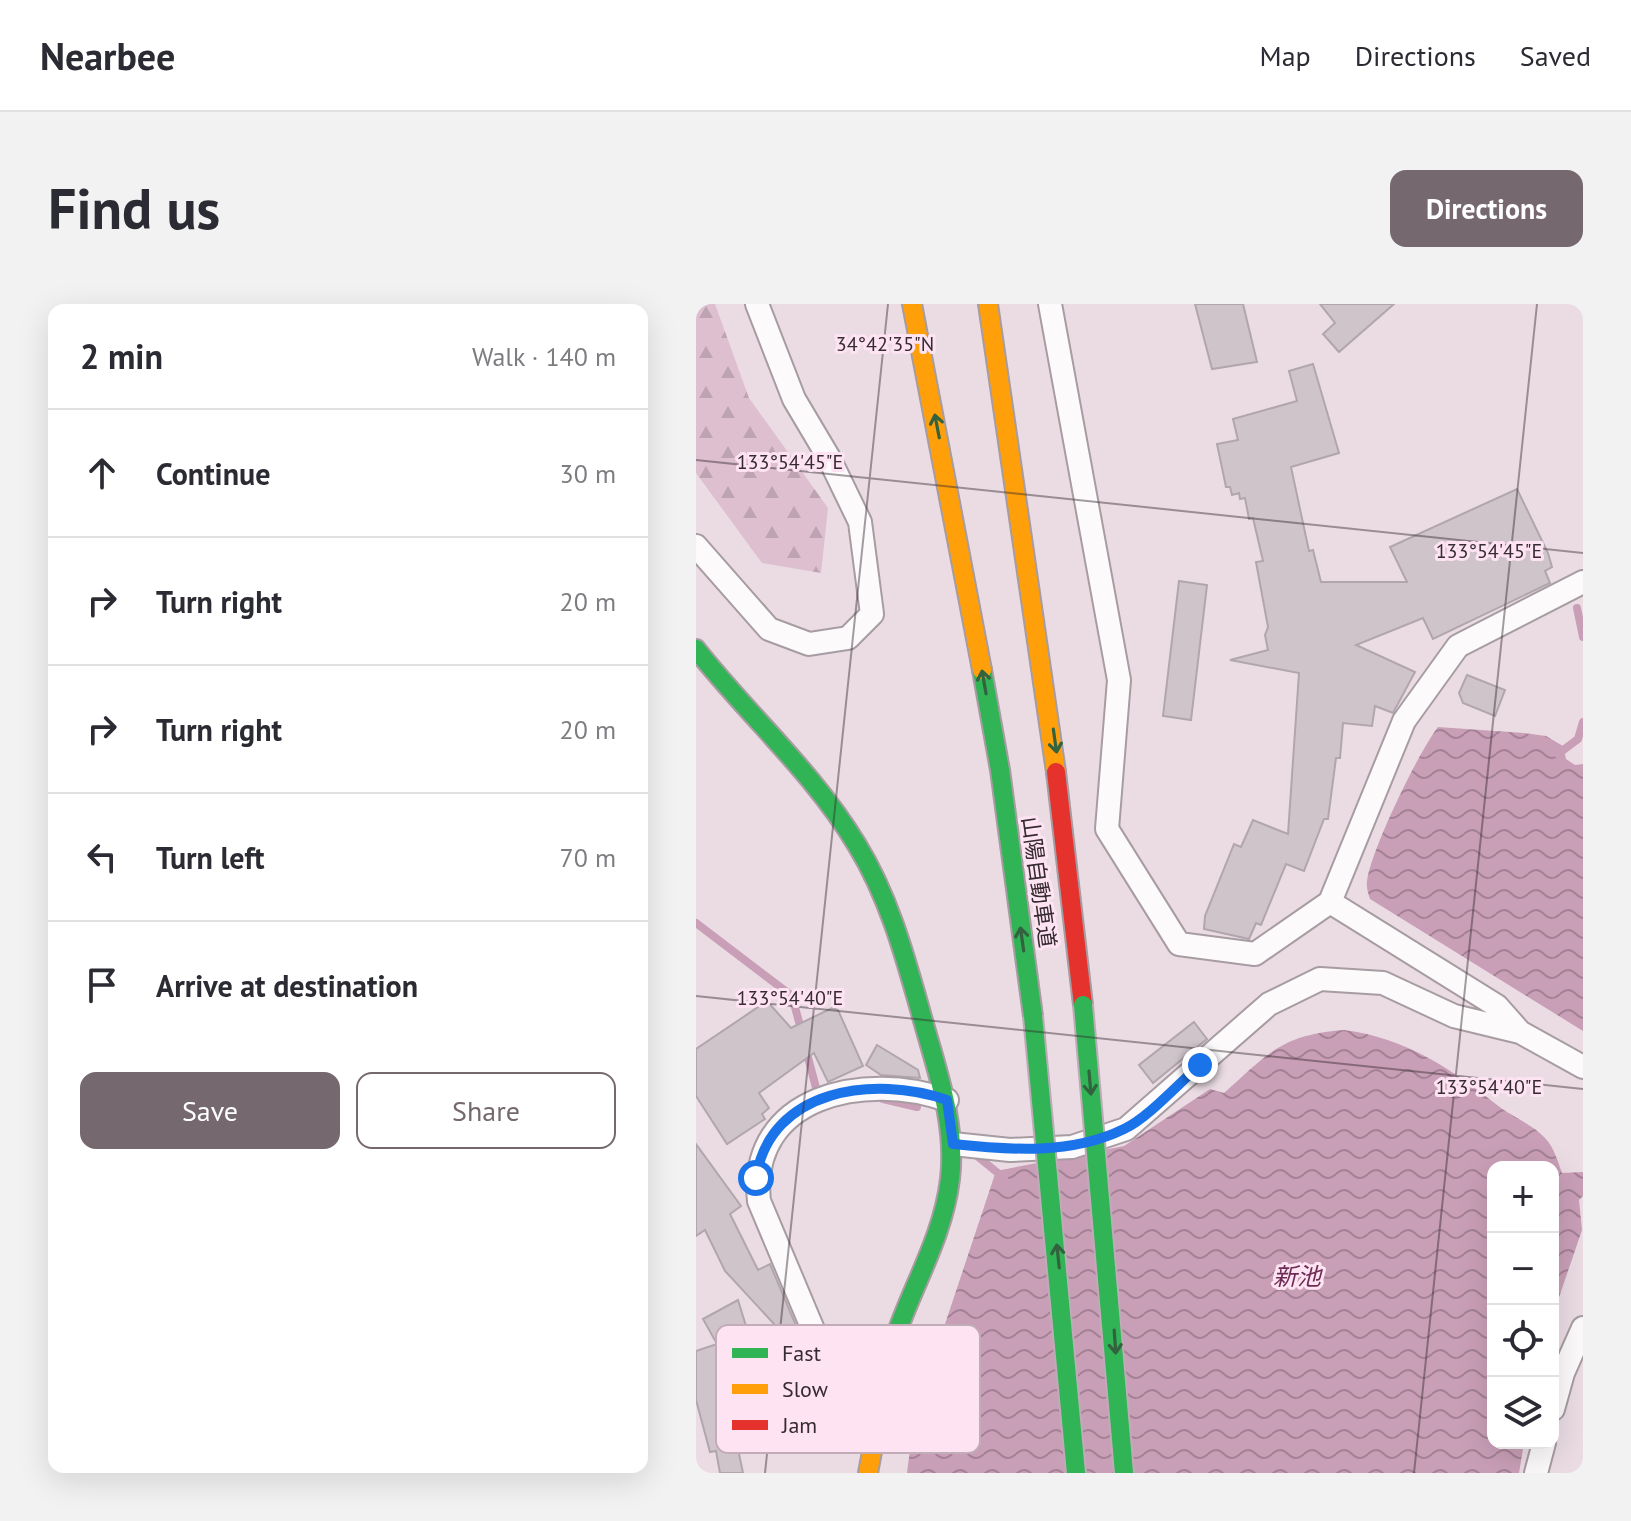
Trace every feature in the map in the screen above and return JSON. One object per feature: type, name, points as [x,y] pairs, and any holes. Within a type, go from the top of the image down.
[{"type":"main road","name":"山陽自動車道","points":[[912,304],[955,516],[1000,770],[1033,1016],[1076,1473]]},
{"type":"main road","name":"山陽自動車道","points":[[988,304],[1025,523],[1057,754],[1115,1339],[1124,1473]]},
{"type":"main road","points":[[696,649],[799,766],[858,846],[901,943],[947,1100],[953,1144],[950,1182],[937,1237],[899,1325]]},
{"type":"main road","points":[[868,1473],[871,1453]]},
{"type":"street","points":[[696,546],[769,629],[809,644],[848,638],[872,614],[860,522],[829,458],[794,399],[757,304]]},
{"type":"street","points":[[1050,304],[1119,680],[1107,829],[1179,944],[1255,954],[1330,902],[1404,721],[1458,646],[1583,582]]},
{"type":"street","points":[[1330,902],[1497,1006],[1520,1032]]},
{"type":"street","points":[[953,1144],[1010,1150],[1072,1147],[1126,1129],[1269,1004],[1320,979],[1383,983],[1454,1016],[1520,1032],[1583,1067]]},
{"type":"street","points":[[811,1325],[759,1201],[756,1178],[760,1154],[788,1120],[820,1098],[867,1086],[927,1093],[947,1100]]},
{"type":"street","points":[[1559,1387],[1583,1328]]},
{"type":"street","points":[[1536,1473],[1542,1449]]},
{"type":"green space","points":[[696,304],[715,304],[749,398],[828,508],[821,573],[762,563],[696,473]]},
{"type":"water","points":[[1438,727],[1546,736],[1563,746],[1566,759],[1575,765],[1583,764],[1583,1031],[1370,899],[1367,881],[1377,848],[1408,779]]},
{"type":"water","name":"新池","points":[[1344,1030],[1409,1048],[1447,1069],[1541,1134],[1556,1155],[1558,1161],[1487,1161],[1487,1449],[1523,1449],[1519,1473],[907,1473],[910,1453],[980,1453],[980,1325],[945,1325],[996,1171],[1124,1146],[1210,1089],[1224,1093],[1277,1048],[1305,1036]]},
{"type":"water","name":"新池","points":[[1559,1164],[1562,1173],[1583,1172],[1583,1196],[1579,1200],[1582,1230],[1559,1297]]},
{"type":"building","points":[[1195,304],[1243,304],[1257,362],[1212,369]]},
{"type":"building","points":[[1320,304],[1394,304],[1339,352],[1323,334],[1335,323]]},
{"type":"building","points":[[1313,364],[1339,453],[1291,467],[1309,551],[1313,550],[1321,582],[1407,582],[1390,547],[1517,489],[1552,567],[1545,571],[1550,583],[1433,639],[1423,618],[1356,645],[1415,672],[1393,713],[1375,706],[1372,726],[1343,723],[1340,758],[1336,758],[1328,819],[1324,819],[1304,871],[1286,864],[1261,925],[1256,923],[1249,939],[1204,929],[1205,916],[1234,844],[1241,847],[1253,820],[1288,834],[1299,673],[1230,660],[1268,650],[1265,635],[1268,627],[1256,562],[1263,561],[1253,518],[1249,519],[1245,498],[1240,499],[1239,493],[1232,495],[1230,487],[1226,487],[1217,444],[1238,440],[1233,419],[1297,401],[1289,371]]},
{"type":"building","points":[[1179,581],[1207,585],[1191,720],[1163,716]]},
{"type":"building","points":[[1467,675],[1505,690],[1495,716],[1463,703],[1459,693]]},
{"type":"building","points":[[767,1001],[791,1028],[832,1008],[838,1010],[863,1066],[828,1082],[814,1053],[759,1093],[769,1108],[762,1114],[765,1119],[727,1144],[696,1096],[696,1049]]},
{"type":"building","points":[[1194,1022],[1207,1039],[1153,1083],[1139,1065]]},
{"type":"building","points":[[877,1045],[918,1070],[920,1078],[881,1075],[866,1065]]},
{"type":"building","points":[[696,1144],[741,1206],[730,1214],[758,1270],[770,1264],[796,1325],[775,1325],[725,1271],[705,1230],[696,1236]]},
{"type":"building","points":[[738,1300],[746,1325],[716,1325],[716,1342],[703,1319]]},
{"type":"building","points":[[716,1344],[716,1451],[710,1452],[696,1400],[696,1351]]},
{"type":"building","points":[[716,1453],[739,1453],[743,1473],[720,1473]]},
{"type":"waterway","points":[[1577,608],[1583,637]]},
{"type":"waterway","points":[[1558,754],[1578,739],[1583,722]]},
{"type":"waterway","points":[[696,923],[792,996],[802,1033]]},
{"type":"waterway","points":[[806,1050],[819,1099]]},
{"type":"waterway","points":[[883,1099],[917,1107]]},
{"type":"waterway","points":[[977,1156],[1004,1178]]},
{"type":"traffic: fast","points":[[696,649],[840,818],[880,889],[913,983],[946,1104],[951,1160],[940,1223],[900,1325]]},
{"type":"traffic: fast","points":[[982,670],[1000,770],[1033,1016]]},
{"type":"traffic: fast","points":[[1083,1005],[1124,1473]]},
{"type":"traffic: fast","points":[[1033,1016],[1076,1473]]},
{"type":"traffic: slow","points":[[912,304],[982,670]]},
{"type":"traffic: slow","points":[[988,304],[1056,772]]},
{"type":"traffic: slow","points":[[868,1473],[872,1453]]},
{"type":"traffic: jam","points":[[1056,772],[1083,1005]]},
{"type":"route","points":[[756,1178],[760,1154],[772,1136],[788,1120],[825,1095],[867,1086],[927,1093],[947,1100],[953,1144],[1010,1150],[1072,1147],[1126,1129],[1200,1065]]}]
